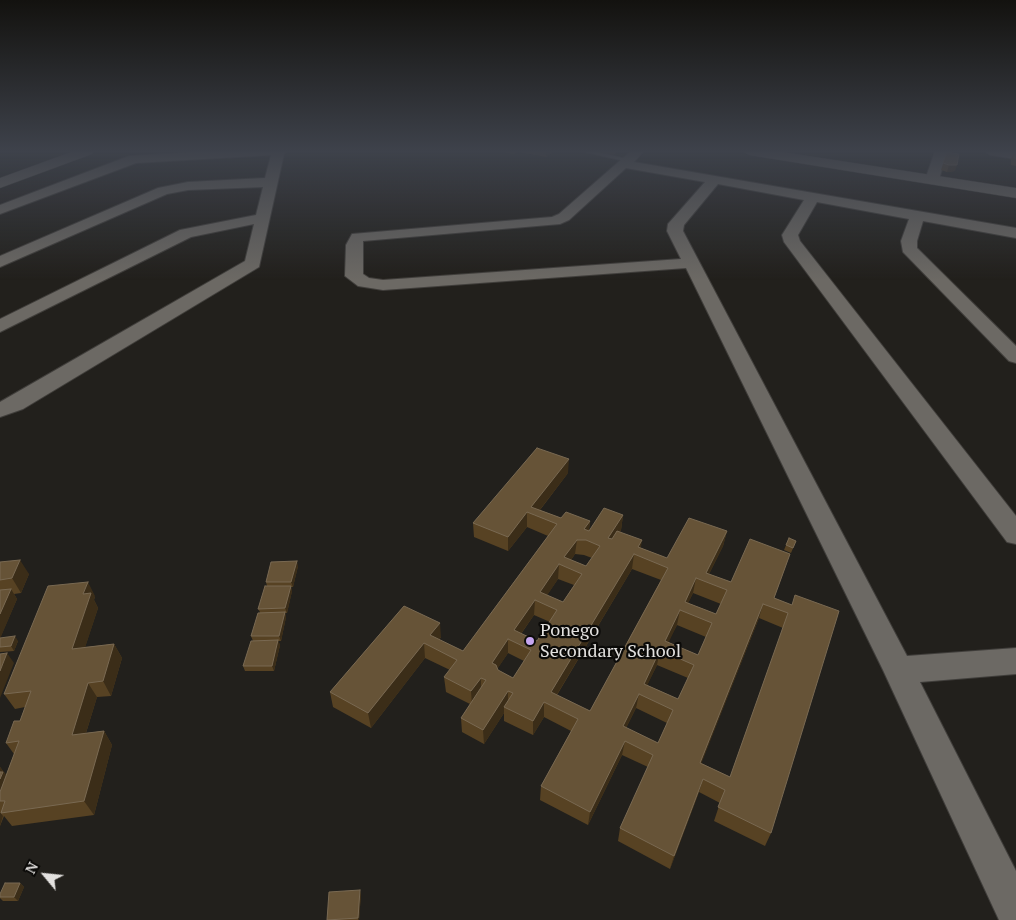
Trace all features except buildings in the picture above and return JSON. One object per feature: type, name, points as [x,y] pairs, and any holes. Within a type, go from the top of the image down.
[{"type":"street","points":[[0,210],[42,194]]},
{"type":"street","points":[[0,262],[156,194]]},
{"type":"street","points":[[0,410],[15,404],[249,266],[255,260],[268,194]]},
{"type":"street","points":[[590,194],[564,217],[555,221],[358,237],[354,245],[354,276],[364,282],[383,285],[690,264]]},
{"type":"street","points":[[702,194],[674,228],[690,264],[898,670],[1016,913]]},
{"type":"street","points":[[795,194],[1016,233]]},
{"type":"street","points":[[813,197],[790,235],[792,242],[1016,535]]},
{"type":"street","points":[[918,215],[909,241],[909,249],[1016,356]]},
{"type":"street","points":[[0,326],[186,233],[263,218]]},
{"type":"street","points":[[898,670],[1016,661]]},
{"type":"place","name":"Ponego Secondary School","points":[[530,641]]}]
